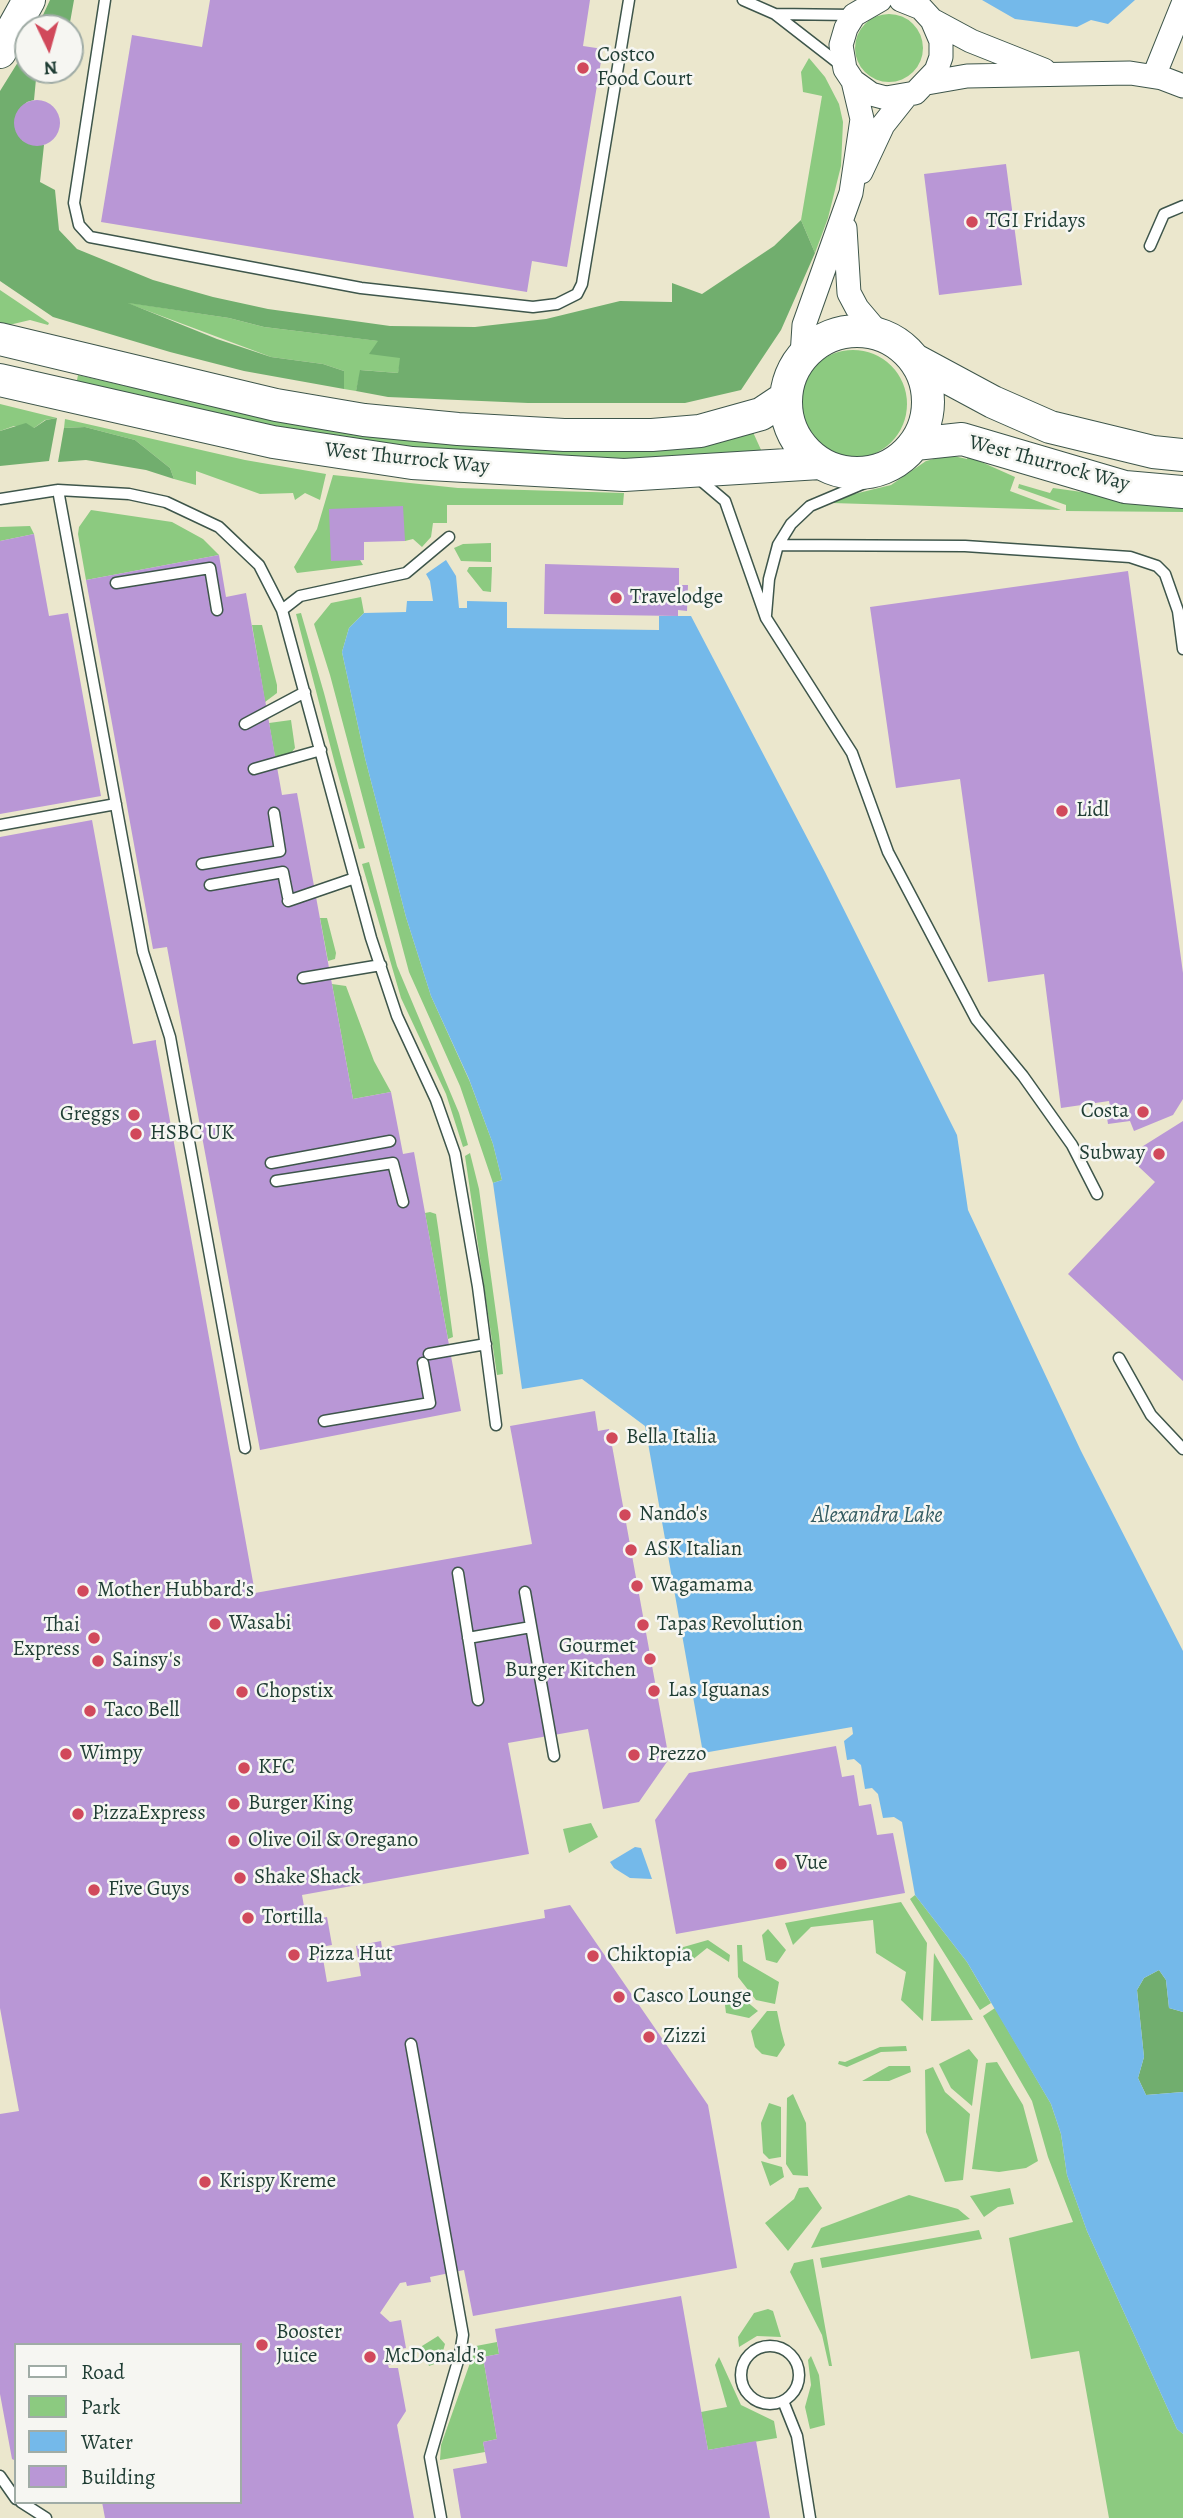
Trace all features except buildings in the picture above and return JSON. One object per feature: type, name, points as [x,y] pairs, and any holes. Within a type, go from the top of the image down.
[{"type":"main road","points":[[0,52],[29,0]]},
{"type":"main road","points":[[859,330],[879,334],[898,344],[915,360],[925,380],[929,402],[925,425],[915,444],[891,465],[868,473],[843,472],[820,463],[805,451],[794,435],[785,398],[790,376],[802,356],[818,342],[837,333],[859,330]]},
{"type":"main road","name":"West Thurrock Way","points":[[0,339],[276,405],[364,420],[458,429],[564,435],[652,435],[700,431],[761,414],[785,398]]},
{"type":"main road","name":"West Thurrock Way","points":[[915,360],[993,402],[1050,427],[1153,452],[1183,455]]},
{"type":"main road","name":"West Thurrock Way","points":[[0,380],[130,411],[356,456],[624,475],[820,463]]},
{"type":"main road","name":"West Thurrock Way","points":[[915,444],[962,439],[1125,487],[1183,492]]},
{"type":"street","points":[[1154,76],[1183,4]]},
{"type":"street","points":[[802,356],[804,325],[845,218],[851,193],[862,119],[849,75],[843,36],[867,5]]},
{"type":"street","points":[[918,7],[971,41],[1054,74]]},
{"type":"street","points":[[918,7],[941,41],[941,57],[927,83]]},
{"type":"street","points":[[851,193],[883,125],[906,96],[927,83],[967,75],[1130,73],[1154,76],[1183,86]]},
{"type":"street","points":[[849,75],[878,96],[906,96]]},
{"type":"street","points":[[845,218],[849,293],[857,308],[879,334]]},
{"type":"lane","points":[[105,0],[74,203],[79,225],[90,237],[361,288],[533,307],[557,304],[576,294],[582,284],[629,0]]},
{"type":"lane","points":[[743,0],[775,14],[849,75]]},
{"type":"lane","points":[[775,14],[821,17],[867,5]]},
{"type":"lane","points":[[1150,246],[1164,214],[1183,205]]},
{"type":"lane","points":[[766,618],[769,579],[778,545],[791,524],[810,506],[867,482],[891,465]]},
{"type":"lane","points":[[688,471],[725,501],[766,618],[852,753],[888,852],[976,1019],[1023,1076],[1072,1145],[1097,1194]]},
{"type":"lane","points":[[0,499],[58,490],[129,494],[166,502],[219,527],[259,565],[282,610],[355,878],[397,1016],[436,1100],[455,1154],[461,1177],[496,1425]]},
{"type":"lane","points":[[58,490],[143,952],[170,1037],[244,1448]]},
{"type":"lane","points":[[282,610],[300,596],[406,573],[449,537]]},
{"type":"lane","points":[[778,545],[965,546],[1130,557],[1157,566],[1165,574],[1178,611],[1183,649]]},
{"type":"lane","points":[[116,583],[210,568],[217,610]]},
{"type":"lane","points":[[245,724],[305,692]]},
{"type":"lane","points":[[254,769],[321,750]]},
{"type":"lane","points":[[0,825],[116,804]]},
{"type":"lane","points":[[202,864],[281,851],[274,813]]},
{"type":"lane","points":[[210,885],[283,872],[288,899],[355,878]]},
{"type":"lane","points":[[303,978],[381,965]]},
{"type":"lane","points":[[271,1163],[390,1141]]},
{"type":"lane","points":[[276,1181],[393,1163],[403,1202]]},
{"type":"lane","points":[[324,1421],[429,1404],[426,1359],[486,1343]]},
{"type":"lane","points":[[1119,1358],[1151,1415],[1183,1449]]},
{"type":"lane","points":[[458,1573],[478,1700]]},
{"type":"lane","points":[[525,1592],[554,1756]]},
{"type":"lane","points":[[468,1638],[531,1627]]},
{"type":"lane","points":[[411,2044],[463,2336],[430,2457],[441,2518]]},
{"type":"lane","points":[[776,2346],[785,2350],[797,2363],[798,2385],[783,2401],[766,2404],[750,2397],[744,2390],[740,2374],[742,2364],[756,2349],[776,2346]]},
{"type":"lane","points":[[783,2401],[797,2436],[810,2518]]},
{"type":"lane","points":[[0,2476],[14,2496]]},
{"type":"lane","points":[[24,2504],[46,2518]]},
{"type":"green space","points":[[50,0],[74,0],[72,14],[44,14]]},
{"type":"green space","points":[[889,14],[902,16],[913,24],[921,35],[921,61],[913,72],[902,80],[889,82],[876,80],[865,72],[857,61],[855,48],[857,35],[865,24],[876,16]]},
{"type":"green space","points":[[809,58],[825,77],[839,104],[843,122],[841,166],[828,218],[815,253],[801,220],[822,96],[803,92],[801,72]]},
{"type":"green space","points":[[14,68],[14,84],[36,84],[34,100],[27,102],[17,113],[15,128],[23,141],[44,145],[40,182],[55,190],[59,230],[77,249],[153,280],[268,309],[390,326],[475,327],[546,319],[620,301],[672,302],[672,283],[702,294],[774,246],[801,220],[815,253],[781,330],[741,390],[685,403],[528,403],[388,397],[356,391],[360,370],[398,373],[400,358],[369,354],[378,341],[264,327],[229,318],[128,303],[217,339],[271,357],[323,364],[344,371],[344,389],[244,371],[53,317],[0,281],[0,91]]},
{"type":"green space","points":[[0,290],[49,323],[48,325],[30,320],[9,325],[0,323]]},
{"type":"green space","points":[[124,302],[229,318],[264,327],[379,341],[401,358],[398,373],[361,370],[356,391],[344,389],[344,371],[323,364],[271,357]]},
{"type":"green space","points":[[853,350],[874,354],[891,366],[903,383],[907,404],[903,425],[891,442],[874,454],[853,458],[832,454],[815,442],[803,425],[799,404],[803,383],[815,366],[832,354]]},
{"type":"green space","points":[[78,375],[285,423],[391,438],[561,449],[752,430],[762,452],[606,461],[354,444],[76,385]]},
{"type":"green space","points":[[0,404],[57,418],[45,420],[34,428],[14,426],[0,431]]},
{"type":"green space","points":[[57,418],[49,461],[0,466],[0,431],[26,423],[34,428],[46,420]]},
{"type":"green space","points":[[65,419],[245,460],[326,474],[320,500],[305,493],[295,500],[293,493],[260,494],[196,471],[196,485],[174,479],[170,468],[135,440],[85,427],[64,428]]},
{"type":"green space","points":[[85,427],[135,440],[170,468],[174,479],[146,470],[86,460],[58,462],[64,428]]},
{"type":"green space","points":[[949,455],[967,459],[968,456],[1015,477],[1010,491],[1061,510],[832,503],[846,496],[891,485],[926,461]]},
{"type":"green space","points":[[333,475],[458,488],[624,493],[623,505],[447,505],[447,523],[433,523],[431,537],[422,547],[413,539],[405,541],[330,509],[363,565],[297,573],[294,567],[317,529]]},
{"type":"green space","points":[[1019,484],[1050,493],[1053,488],[1183,506],[1183,512],[1066,511],[1066,505],[1018,488]]},
{"type":"green space","points":[[91,510],[172,522],[203,539],[219,555],[86,580],[78,534],[79,527]]},
{"type":"green space","points":[[30,526],[34,534],[0,541],[0,527]]},
{"type":"green space","points":[[491,543],[491,562],[461,561],[454,548],[463,544]]},
{"type":"green space","points":[[469,567],[492,567],[491,592],[483,591],[467,571]]},
{"type":"green space","points":[[361,597],[364,613],[349,628],[342,652],[365,758],[406,917],[431,996],[470,1082],[493,1144],[502,1180],[493,1183],[460,1086],[409,972],[314,624],[331,603]]},
{"type":"green space","points":[[301,613],[365,848],[359,849],[335,764],[296,614]]},
{"type":"green space","points":[[252,625],[262,625],[277,685],[277,693],[265,702]]},
{"type":"green space","points":[[291,720],[295,748],[291,753],[275,757],[269,723]]},
{"type":"green space","points":[[369,862],[397,966],[459,1113],[468,1145],[463,1147],[446,1094],[401,998],[362,864]]},
{"type":"green space","points":[[320,918],[327,918],[336,953],[335,959],[328,961]]},
{"type":"green space","points":[[332,984],[346,986],[374,1061],[391,1092],[353,1099]]},
{"type":"green space","points":[[470,1153],[479,1189],[499,1335],[503,1374],[497,1375],[465,1156]]},
{"type":"green space","points":[[425,1213],[436,1214],[439,1234],[453,1337],[448,1339]]},
{"type":"green space","points":[[591,1823],[598,1837],[569,1853],[563,1829]]},
{"type":"green space","points":[[915,1895],[967,1962],[991,2003],[980,2010],[910,1899]]},
{"type":"green space","points":[[901,1902],[927,1943],[923,2021],[901,2000],[906,1972],[876,1953],[873,1920],[811,1927],[793,1945],[785,1923]]},
{"type":"green space","points":[[768,1929],[786,1950],[777,1963],[766,1960],[762,1935]]},
{"type":"green space","points":[[708,1940],[730,1955],[729,1962],[707,1948],[691,1961],[680,1948]]},
{"type":"green space","points":[[737,1945],[742,1945],[743,1961],[779,1982],[775,2004],[756,2000],[738,1977]]},
{"type":"green space","points":[[934,1953],[973,2020],[931,2021]]},
{"type":"green space","points":[[1159,1970],[1166,1980],[1169,2008],[1183,2012],[1183,2092],[1146,2095],[1138,2078],[1144,2057],[1137,1990],[1144,1978]]},
{"type":"green space","points":[[739,1995],[758,2011],[749,2018],[726,2013],[725,2005]]},
{"type":"green space","points":[[995,2008],[1051,2104],[1061,2134],[1067,2175],[1087,2231],[1177,2429],[1183,2434],[1183,2518],[1109,2518],[1079,2351],[1031,2359],[1009,2238],[1073,2222],[1048,2157],[1032,2101],[983,2016]]},
{"type":"green space","points":[[767,2011],[777,2011],[785,2045],[777,2057],[762,2054],[755,2047],[751,2031]]},
{"type":"green space","points":[[906,2046],[907,2051],[881,2052],[847,2067],[838,2064],[839,2061],[845,2062],[880,2047]]},
{"type":"green space","points":[[969,2049],[978,2060],[972,2106],[951,2088],[939,2064]]},
{"type":"green space","points":[[997,2062],[1023,2105],[1038,2161],[1026,2168],[999,2172],[972,2169],[986,2063]]},
{"type":"green space","points":[[889,2066],[910,2066],[911,2072],[889,2081],[862,2081]]},
{"type":"green space","points":[[933,2067],[945,2092],[970,2114],[963,2180],[945,2182],[926,2132],[925,2070]]},
{"type":"green space","points":[[793,2094],[806,2123],[808,2176],[793,2175],[786,2164],[787,2098]]},
{"type":"green space","points":[[769,2103],[781,2107],[781,2157],[769,2159],[763,2153],[761,2123]]},
{"type":"green space","points":[[761,2161],[782,2167],[784,2177],[770,2186]]},
{"type":"green space","points":[[808,2187],[822,2208],[788,2251],[765,2223],[794,2199],[799,2188]]},
{"type":"green space","points":[[1010,2188],[1014,2204],[998,2207],[984,2217],[970,2196]]},
{"type":"green space","points":[[909,2195],[958,2209],[970,2219],[811,2248],[821,2228]]},
{"type":"green space","points":[[979,2230],[982,2239],[822,2268],[820,2258]]},
{"type":"green space","points":[[813,2259],[832,2366],[829,2366],[822,2335],[790,2272],[794,2263]]},
{"type":"green space","points":[[768,2309],[773,2311],[781,2337],[757,2336],[739,2347],[738,2337],[754,2313]]},
{"type":"green space","points":[[438,2336],[445,2344],[440,2362],[429,2366],[422,2346]]},
{"type":"green space","points":[[497,2342],[499,2354],[483,2357],[497,2439],[483,2442],[485,2452],[440,2460],[441,2445],[476,2346]]},
{"type":"green space","points":[[811,2356],[819,2375],[825,2425],[810,2429],[805,2407],[811,2385],[808,2360]]},
{"type":"green space","points":[[719,2357],[741,2405],[774,2421],[777,2438],[708,2450],[701,2412],[727,2407],[715,2365]]},
{"type":"water","points":[[982,0],[1135,0],[1108,24],[1091,20],[1077,27],[1015,19]]},
{"type":"water","name":"Alexandra Lake","points":[[446,560],[456,576],[459,608],[467,608],[467,601],[507,602],[507,628],[659,630],[659,616],[691,616],[825,872],[957,1135],[968,1210],[1081,1451],[1183,1651],[1183,2012],[1169,2008],[1166,1980],[1159,1970],[1144,1978],[1137,1990],[1144,2057],[1138,2078],[1146,2095],[1183,2092],[1183,2434],[1177,2429],[1087,2231],[1067,2175],[1061,2134],[1051,2104],[967,1962],[915,1895],[902,1822],[894,1817],[883,1818],[878,1794],[872,1788],[865,1789],[861,1765],[854,1759],[847,1760],[844,1741],[853,1734],[852,1727],[703,1753],[645,1426],[582,1379],[522,1389],[493,1183],[502,1180],[493,1144],[469,1079],[431,996],[406,917],[365,758],[342,652],[349,628],[364,613],[406,612],[407,601],[433,601],[430,581],[426,574]]},
{"type":"water","points":[[635,1847],[641,1848],[652,1879],[630,1878],[614,1868],[610,1862]]},
{"type":"place","name":"Costco Food Court","points":[[583,68]]},
{"type":"place","name":"TGI Fridays","points":[[972,222]]},
{"type":"place","name":"Travelodge","points":[[616,598]]},
{"type":"place","name":"Lidl","points":[[1062,811]]},
{"type":"place","name":"Costa","points":[[1143,1112]]},
{"type":"place","name":"Greggs","points":[[134,1115]]},
{"type":"place","name":"HSBC UK","points":[[136,1134]]},
{"type":"place","name":"Subway","points":[[1159,1154]]},
{"type":"place","name":"Bella Italia","points":[[612,1438]]},
{"type":"place","name":"Nando's","points":[[625,1515]]},
{"type":"place","name":"ASK Italian","points":[[631,1550]]},
{"type":"place","name":"Wagamama","points":[[637,1586]]},
{"type":"place","name":"Mother Hubbard's","points":[[83,1591]]},
{"type":"place","name":"Wasabi","points":[[215,1624]]},
{"type":"place","name":"Tapas Revolution","points":[[643,1625]]},
{"type":"place","name":"Thai Express","points":[[94,1638]]},
{"type":"place","name":"Gourmet Burger Kitchen","points":[[650,1659]]},
{"type":"place","name":"Sainsy's","points":[[98,1661]]},
{"type":"place","name":"Las Iguanas","points":[[654,1691]]},
{"type":"place","name":"Chopstix","points":[[242,1692]]},
{"type":"place","name":"Taco Bell","points":[[90,1711]]},
{"type":"place","name":"Wimpy","points":[[66,1754]]},
{"type":"place","name":"Prezzo","points":[[634,1755]]},
{"type":"place","name":"KFC","points":[[244,1768]]},
{"type":"place","name":"Burger King","points":[[234,1804]]},
{"type":"place","name":"PizzaExpress","points":[[78,1814]]},
{"type":"place","name":"Olive Oil & Oregano","points":[[234,1841]]},
{"type":"place","name":"Vue","points":[[781,1864]]},
{"type":"place","name":"Shake Shack","points":[[240,1878]]},
{"type":"place","name":"Five Guys","points":[[94,1890]]},
{"type":"place","name":"Tortilla","points":[[248,1918]]},
{"type":"place","name":"Pizza Hut","points":[[294,1955]]},
{"type":"place","name":"Chiktopia","points":[[593,1956]]},
{"type":"place","name":"Casco Lounge","points":[[619,1997]]},
{"type":"place","name":"Zizzi","points":[[649,2037]]},
{"type":"place","name":"Krispy Kreme","points":[[205,2182]]},
{"type":"place","name":"Booster Juice","points":[[262,2345]]},
{"type":"place","name":"McDonald's","points":[[370,2357]]}]
